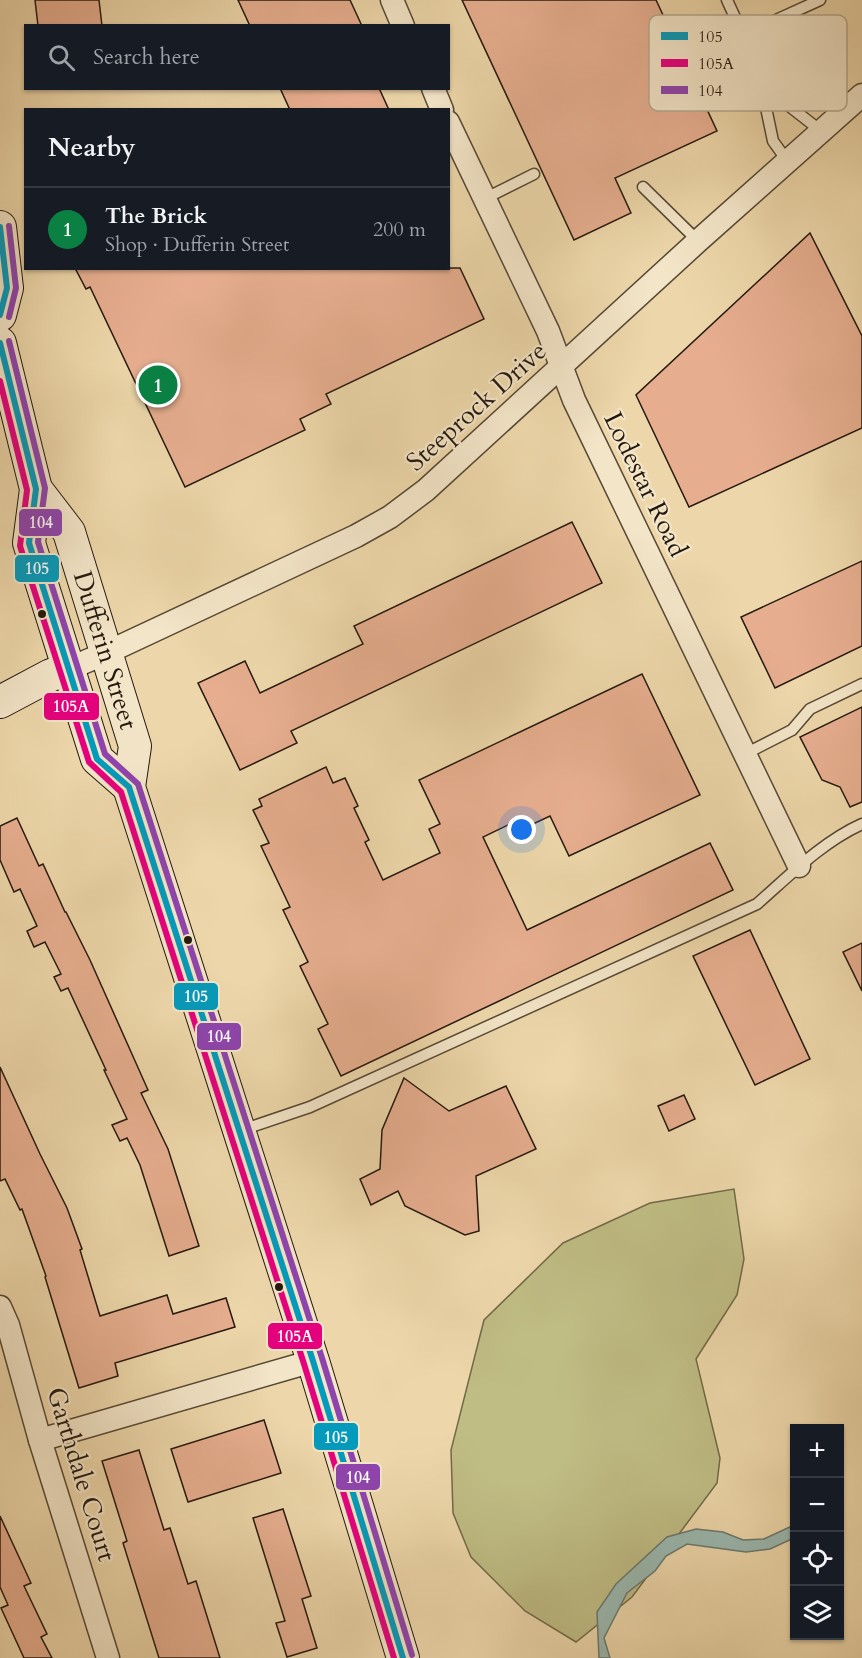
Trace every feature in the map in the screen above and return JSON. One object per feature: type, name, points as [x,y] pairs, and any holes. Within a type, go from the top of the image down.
[{"type":"main road","points":[[0,227],[8,288],[0,315]]},
{"type":"main road","name":"Dufferin Street","points":[[0,343],[36,489],[29,543],[97,759],[129,787]]},
{"type":"main road","name":"Dufferin Street","points":[[36,489],[69,532],[135,746],[129,787],[313,1361],[403,1658]]},
{"type":"main road","points":[[0,702],[51,675],[68,669]]},
{"type":"street","points":[[392,0],[402,24]]},
{"type":"street","points":[[434,90],[441,108]]},
{"type":"street","name":"Steeprock Drive","points":[[847,108],[862,95]]},
{"type":"street","name":"Steeprock Drive","points":[[68,669],[356,536],[390,517],[426,490],[844,111]]},
{"type":"street","name":"Lodestar Road","points":[[450,126],[548,331],[574,400],[799,866]]},
{"type":"street","name":"Garthdale Court","points":[[0,1307],[8,1325],[40,1440],[108,1658]]},
{"type":"street","points":[[40,1440],[313,1361]]},
{"type":"lane","points":[[727,0],[734,15]]},
{"type":"lane","points":[[787,15],[820,0]]},
{"type":"lane","points":[[767,111],[773,141],[788,162]]},
{"type":"lane","points":[[795,111],[821,131]]},
{"type":"lane","points":[[484,199],[534,174]]},
{"type":"lane","points":[[643,187],[698,241]]},
{"type":"lane","points":[[745,754],[792,730],[810,709],[862,684]]},
{"type":"lane","points":[[239,1131],[310,1107],[757,904],[799,866],[850,829],[862,824]]},
{"type":"shaded area","points":[[734,1189],[744,1259],[737,1295],[696,1359],[720,1458],[717,1483],[632,1597],[576,1642],[525,1611],[471,1557],[453,1513],[451,1450],[484,1320],[563,1243],[650,1203]]},
{"type":"water","points":[[790,1527],[790,1540],[770,1549],[746,1552],[687,1544],[666,1556],[655,1571],[627,1593],[604,1638],[610,1658],[599,1658],[597,1612],[616,1584],[667,1537],[696,1529],[723,1532],[743,1540],[764,1539]]},
{"type":"building","points":[[35,0],[99,0],[102,24],[38,24]]},
{"type":"building","points":[[238,0],[350,0],[361,24],[249,24]]},
{"type":"building","points":[[462,0],[656,0],[663,15],[649,15],[649,111],[708,111],[717,131],[615,178],[631,213],[574,240]]},
{"type":"building","points":[[281,90],[380,90],[388,108],[289,108]]},
{"type":"building","points":[[810,233],[862,336],[862,428],[689,507],[636,395]]},
{"type":"building","points":[[450,268],[460,268],[484,319],[326,394],[331,404],[300,419],[305,430],[185,487],[90,287],[86,289],[76,270],[450,270]]},
{"type":"building","points":[[572,522],[602,583],[291,731],[297,743],[240,770],[198,683],[245,661],[260,693],[363,644],[354,626]]},
{"type":"building","points":[[862,561],[862,646],[775,688],[741,617]]},
{"type":"building","points":[[642,674],[700,795],[569,856],[550,816],[516,832],[512,823],[483,837],[527,930],[710,843],[733,890],[341,1076],[318,1029],[328,1024],[300,966],[308,962],[283,910],[290,907],[261,846],[269,843],[253,810],[262,806],[259,799],[326,767],[333,783],[345,778],[358,806],[354,808],[369,840],[365,842],[383,880],[440,853],[429,829],[440,824],[419,780]]},
{"type":"building","points":[[862,707],[862,802],[850,807],[840,787],[822,780],[800,737]]},
{"type":"building","points":[[17,818],[39,866],[43,864],[90,960],[148,1090],[141,1093],[168,1149],[199,1246],[169,1256],[140,1165],[127,1138],[120,1141],[112,1125],[127,1119],[104,1070],[106,1070],[68,988],[61,991],[54,977],[61,974],[45,942],[34,947],[27,931],[37,926],[20,889],[14,892],[0,860],[0,826]]},
{"type":"building","points":[[750,930],[810,1059],[755,1085],[693,956]]},
{"type":"building","points":[[862,943],[862,991],[843,952]]},
{"type":"building","points":[[0,1067],[67,1208],[82,1249],[80,1250],[100,1316],[167,1295],[173,1314],[226,1298],[235,1327],[115,1363],[118,1376],[79,1388],[46,1276],[22,1209],[20,1210],[5,1179],[0,1181]]},
{"type":"building","points":[[404,1078],[449,1111],[506,1086],[536,1149],[476,1176],[479,1231],[465,1235],[405,1206],[398,1191],[371,1205],[360,1179],[380,1169],[382,1130]]},
{"type":"building","points":[[684,1095],[695,1119],[669,1131],[658,1106]]},
{"type":"building","points":[[264,1420],[281,1473],[188,1502],[171,1449]]},
{"type":"building","points":[[139,1450],[164,1530],[170,1528],[188,1584],[196,1581],[220,1658],[159,1658],[123,1543],[127,1541],[102,1461]]},
{"type":"building","points":[[283,1509],[311,1596],[302,1599],[317,1648],[287,1657],[276,1623],[285,1621],[253,1518]]},
{"type":"building","points":[[0,1516],[31,1583],[24,1586],[47,1634],[41,1637],[52,1658],[24,1658],[1,1608],[8,1605],[0,1587]]},
{"type":"transit line","name":"104","points":[[9,226],[16,288],[9,317]]},
{"type":"transit line","name":"105","points":[[0,227],[7,288],[0,315]]},
{"type":"transit line","name":"104","points":[[9,341],[45,488],[38,542],[105,754],[138,784],[322,1358],[412,1655]]},
{"type":"transit line","name":"105","points":[[0,343],[36,489],[29,543],[97,759],[129,787],[313,1361],[403,1658]]},
{"type":"transit line","name":"105A","points":[[0,381],[27,490],[20,546],[89,762],[121,792],[304,1364],[394,1658]]},
{"type":"place","name":"The Brick","points":[[158,385]]}]
